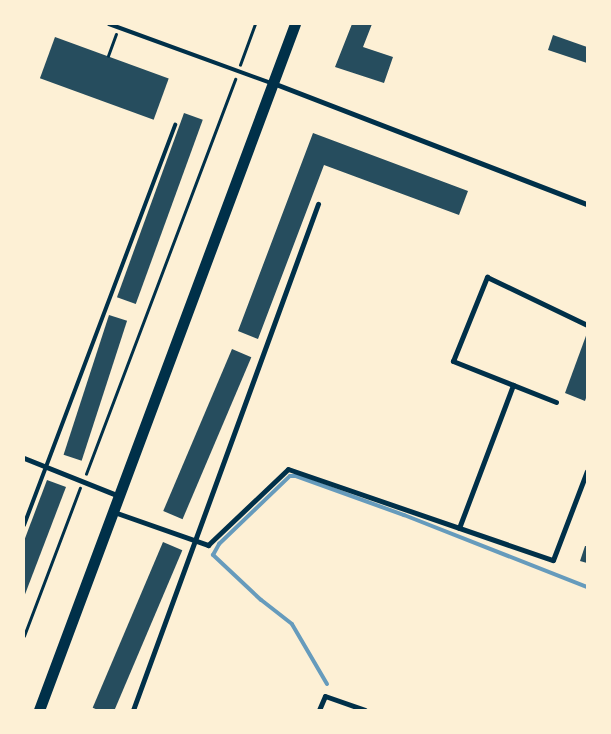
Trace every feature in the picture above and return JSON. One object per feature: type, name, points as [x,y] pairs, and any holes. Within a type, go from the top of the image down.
[{"type":"highway","points":[[39,710],[295,24]]},
{"type":"street","points":[[272,83],[587,204]]},
{"type":"street","points":[[133,710],[318,204]]},
{"type":"street","points":[[556,402],[453,361],[487,277],[587,325]]},
{"type":"street","points":[[460,528],[512,385]]},
{"type":"street","points":[[24,458],[119,496]]},
{"type":"street","points":[[113,512],[208,545],[288,469],[553,560],[587,471]]},
{"type":"street","points":[[320,710],[325,696],[365,710]]},
{"type":"lane","points":[[109,24],[272,83]]},
{"type":"lane","points":[[24,525],[175,125]]},
{"type":"path","points":[[24,636],[255,24]]},
{"type":"path","points":[[108,56],[118,27]]},
{"type":"building","points":[[352,24],[372,24],[363,47],[393,57],[384,83],[335,67]]},
{"type":"building","points":[[553,35],[587,47],[587,63],[548,50]]},
{"type":"building","points":[[55,37],[169,78],[154,120],[40,78]]},
{"type":"building","points":[[184,113],[203,120],[136,304],[117,297]]},
{"type":"building","points":[[313,133],[468,191],[459,215],[324,165],[258,339],[238,331]]},
{"type":"building","points":[[109,315],[127,321],[82,461],[64,455]]},
{"type":"building","points":[[587,333],[587,395],[585,401],[565,393]]},
{"type":"building","points":[[232,349],[251,357],[183,519],[163,511]]},
{"type":"building","points":[[47,480],[66,487],[24,597],[24,541]]},
{"type":"building","points":[[163,542],[182,550],[115,710],[98,710],[93,708]]},
{"type":"building","points":[[585,546],[587,546],[587,563],[580,561]]},
{"type":"waterway","points":[[327,684],[292,624],[261,600],[213,555],[219,544],[290,476],[296,476],[404,515],[587,587]]}]
